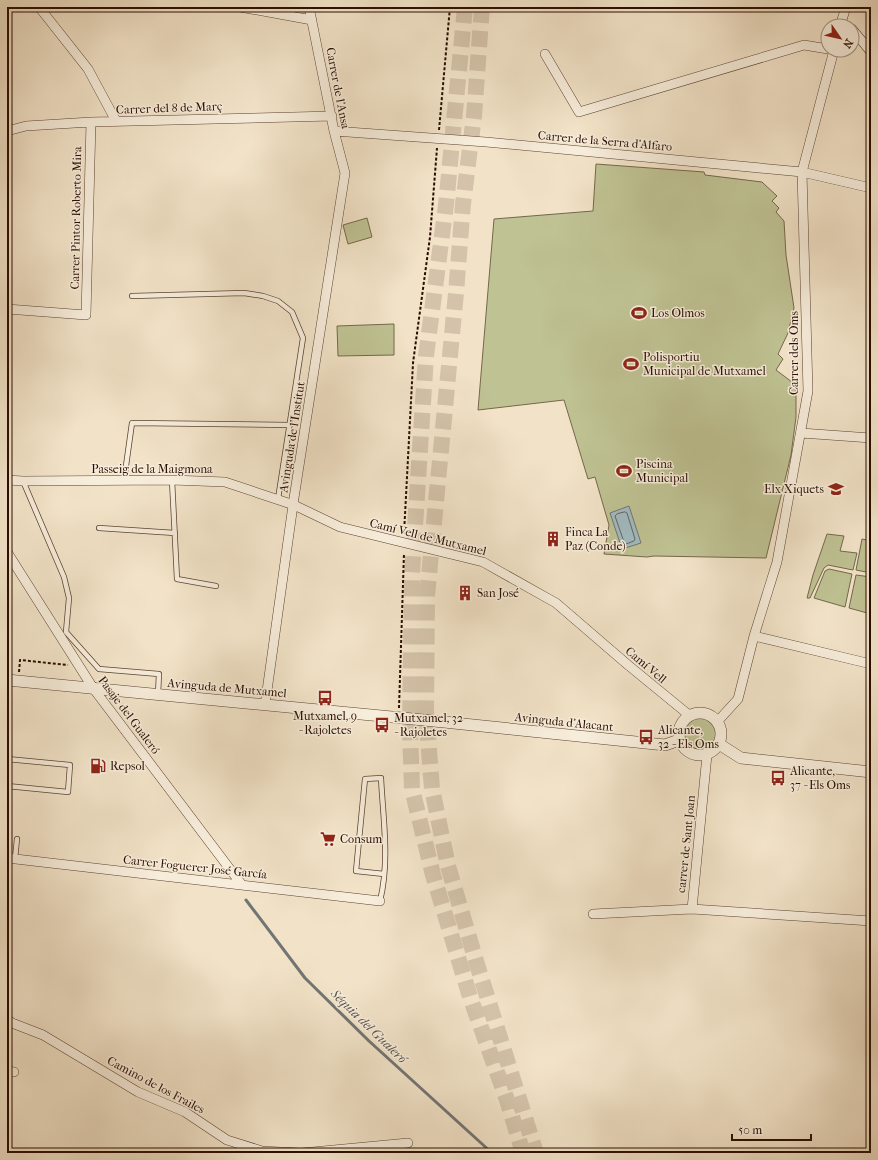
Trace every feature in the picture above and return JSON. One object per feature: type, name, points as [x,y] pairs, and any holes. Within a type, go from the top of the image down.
[{"type":"street","points":[[39,7],[88,69],[116,121]]},
{"type":"street","points":[[240,7],[312,20]]},
{"type":"street","name":"Carrer de l'Ansa","points":[[309,7],[334,131],[345,173]]},
{"type":"street","points":[[842,18],[846,7]]},
{"type":"street","points":[[860,39],[871,52]]},
{"type":"street","points":[[545,54],[579,112],[804,45],[820,48]]},
{"type":"street","name":"Carrer dels Oms","points":[[717,722],[738,699],[754,636],[777,562],[801,433],[808,391],[802,172],[832,58]]},
{"type":"street","name":"Carrer del 8 de Març","points":[[7,131],[26,126],[91,122],[332,116]]},
{"type":"street","name":"Carrer Pintor Roberto Mira","points":[[7,309],[86,314],[91,122]]},
{"type":"street","name":"Carrer de la Serra d'Alfaro","points":[[334,131],[438,138],[802,172],[871,188]]},
{"type":"street","name":"Avinguda de l'Institut","points":[[265,705],[345,173]]},
{"type":"street","points":[[801,433],[871,438]]},
{"type":"street","name":"Passeig de la Maigmona","points":[[7,480],[172,480],[225,482],[294,505]]},
{"type":"street","name":"Camí Vell de Mutxamel","points":[[294,505],[340,527],[483,562],[556,603],[589,631]]},
{"type":"street","name":"Pasaje del Gualeró","points":[[7,552],[93,688],[242,885]]},
{"type":"street","name":"Camí Vell","points":[[589,631],[628,666],[689,716]]},
{"type":"street","points":[[754,636],[871,664]]},
{"type":"street","name":"Avinguda de Mutxamel","points":[[12,680],[444,722]]},
{"type":"street","points":[[695,713],[707,714],[717,722],[721,733],[719,744],[715,749],[707,755],[698,756],[686,751],[679,740],[678,733],[683,720],[695,713]]},
{"type":"street","name":"Avinguda d'Alacant","points":[[444,722],[665,745],[679,740]]},
{"type":"street","points":[[719,744],[741,758],[871,772]]},
{"type":"street","name":"carrer de Sant Joan","points":[[593,914],[692,909],[707,755]]},
{"type":"street","name":"Carrer Foguerer José García","points":[[11,859],[380,901]]},
{"type":"street","points":[[692,909],[871,921]]},
{"type":"street","name":"Camino de los Frailes","points":[[7,1019],[12,1023],[43,1035],[138,1092],[185,1112],[228,1140],[262,1151],[300,1153],[408,1143]]},
{"type":"lane","points":[[132,296],[244,293],[263,296],[278,301],[292,312],[303,338],[278,499]]},
{"type":"lane","points":[[124,480],[132,423],[290,425]]},
{"type":"lane","points":[[172,480],[177,579],[216,586]]},
{"type":"lane","points":[[23,481],[64,578],[69,598],[66,632],[99,668],[159,674],[158,694]]},
{"type":"lane","points":[[99,528],[175,533]]},
{"type":"lane","points":[[7,759],[70,765],[68,792],[7,786]]},
{"type":"lane","points":[[380,901],[386,863],[381,778],[365,779],[356,871],[384,874]]},
{"type":"lane","points":[[11,859],[16,839]]},
{"type":"path","points":[[399,718],[404,543],[413,362],[430,237],[450,7]]},
{"type":"path","points":[[12,680],[20,660],[79,667]]},
{"type":"green space","name":"Polisportiu Municipal de Mutxamel","points":[[596,164],[704,172],[705,175],[762,182],[777,196],[772,201],[779,208],[776,212],[784,221],[786,255],[794,308],[788,333],[778,354],[783,359],[776,370],[796,385],[796,417],[791,455],[766,558],[647,557],[604,554],[609,525],[595,477],[588,479],[564,400],[478,410],[494,219],[593,211]]},
{"type":"green space","points":[[367,218],[372,237],[348,244],[343,225]]},
{"type":"green space","points":[[394,324],[394,355],[338,356],[337,326]]},
{"type":"green space","points":[[827,534],[844,536],[840,551],[857,553],[853,570],[828,565],[824,568],[810,598],[807,598],[813,575]]},
{"type":"green space","points":[[862,539],[871,541],[868,568],[871,569],[871,573],[856,570]]},
{"type":"green space","points":[[829,569],[852,574],[845,607],[814,598],[825,571]]},
{"type":"green space","points":[[856,575],[871,577],[871,614],[849,608]]},
{"type":"green space","points":[[700,717],[712,722],[717,734],[712,746],[700,751],[688,746],[683,734],[688,722]]},
{"type":"water","points":[[629,506],[641,543],[622,549],[610,513]]},
{"type":"waterway","name":"Séquia del Gualeró","points":[[246,900],[305,978],[369,1041],[492,1153]]},
{"type":"tunnel","points":[[465,7],[446,205],[426,356],[412,573],[410,731],[412,789],[433,875],[470,997],[507,1100],[523,1153]]},
{"type":"tunnel","points":[[482,7],[474,116],[463,204],[427,596],[426,711],[432,789],[448,866],[536,1153]]},
{"type":"place","name":"Los Olmos","points":[[639,313]]},
{"type":"place","name":"Polisportiu Municipal de Mutxamel","points":[[631,364]]},
{"type":"place","name":"Piscina Municipal","points":[[624,471]]},
{"type":"place","name":"Elx Xiquets","points":[[836,489]]},
{"type":"place","name":"Finca La Paz (Conde)","points":[[553,539]]},
{"type":"place","name":"San José","points":[[465,593]]},
{"type":"place","name":"Mutxamel, 9 - Rajoletes","points":[[325,698]]},
{"type":"place","name":"Mutxamel, 32 - Rajoletes","points":[[382,725]]},
{"type":"place","name":"Alicante, 32 - Els Oms","points":[[646,737]]},
{"type":"place","name":"Repsol","points":[[98,766]]},
{"type":"place","name":"Alicante, 37 - Els Oms","points":[[778,778]]},
{"type":"place","name":"Consum","points":[[328,839]]}]
